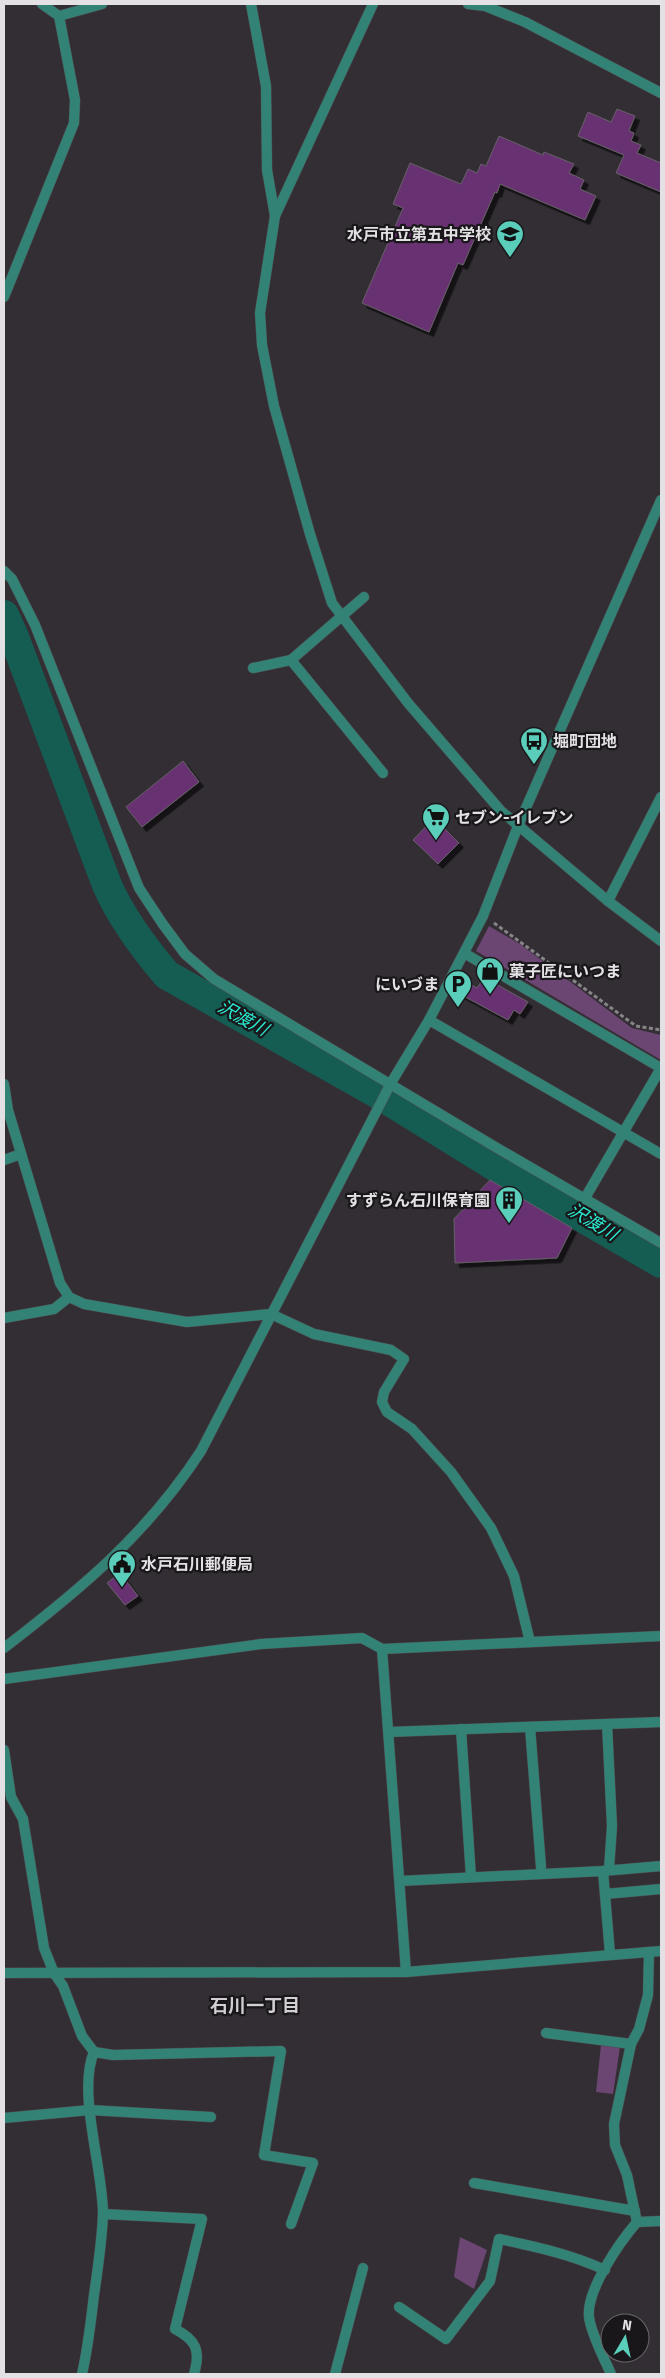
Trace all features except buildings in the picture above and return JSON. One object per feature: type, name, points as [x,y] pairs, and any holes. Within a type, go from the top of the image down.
[{"type":"street","points":[[4,297],[74,123],[75,100],[59,16],[42,4]]},
{"type":"street","points":[[59,16],[102,4]]},
{"type":"street","points":[[251,4],[266,86],[267,170],[275,216]]},
{"type":"street","points":[[373,4],[275,216],[260,313],[262,345],[289,463],[332,602],[408,703],[501,811],[608,901],[661,941]]},
{"type":"street","points":[[468,4],[485,6],[524,22],[661,93]]},
{"type":"street","points":[[4,1648],[118,1554],[165,1504],[201,1451],[377,1110],[429,1020],[483,916],[518,826],[661,500]]},
{"type":"street","points":[[4,571],[12,579],[35,625],[139,888],[162,923],[186,954],[214,979],[389,1088],[661,1242]]},
{"type":"street","points":[[253,668],[291,660],[364,596]]},
{"type":"street","points":[[291,660],[383,772]]},
{"type":"street","points":[[608,901],[661,797]]},
{"type":"street","points":[[464,954],[661,1068],[585,1198]]},
{"type":"street","points":[[429,1020],[661,1154]]},
{"type":"street","points":[[4,1084],[8,1110],[60,1283],[69,1297],[84,1304],[100,1308],[187,1322],[272,1314],[314,1334],[391,1350],[404,1360],[384,1392],[382,1402],[387,1412],[412,1429],[451,1472],[491,1528],[514,1576],[530,1642]]},
{"type":"street","points":[[4,1160],[21,1154]]},
{"type":"street","points":[[4,1318],[54,1309],[69,1297]]},
{"type":"street","points":[[4,1679],[261,1644],[362,1638],[382,1649],[661,1636]]},
{"type":"street","points":[[382,1649],[406,1972]]},
{"type":"street","points":[[389,1732],[661,1722]]},
{"type":"street","points":[[607,1724],[612,1826],[605,1894],[610,1954]]},
{"type":"street","points":[[530,1727],[541,1867]]},
{"type":"street","points":[[461,1729],[470,1877]]},
{"type":"street","points":[[4,1750],[11,1797],[23,1819],[44,1948],[54,1974],[63,1986],[82,2036],[94,2052],[113,2055],[281,2051],[264,2155],[313,2163],[291,2224]]},
{"type":"street","points":[[400,1881],[661,1866]]},
{"type":"street","points":[[605,1894],[661,1889]]},
{"type":"street","points":[[4,1973],[406,1972],[661,1951]]},
{"type":"street","points":[[611,2374],[589,2316],[592,2296],[636,2216],[627,2175],[615,2145],[614,2124],[631,2044],[639,2029],[648,1995],[649,1952]]},
{"type":"street","points":[[546,2033],[631,2044]]},
{"type":"street","points":[[82,2374],[99,2258],[103,2214],[100,2172],[90,2110],[89,2065],[94,2052]]},
{"type":"street","points":[[4,2118],[90,2110],[211,2117]]},
{"type":"street","points":[[474,2183],[661,2220]]},
{"type":"street","points":[[103,2214],[202,2219],[175,2329],[190,2336],[197,2349],[194,2374]]},
{"type":"street","points":[[399,2307],[446,2339],[490,2281],[499,2239],[557,2251],[605,2270]]},
{"type":"street","points":[[335,2374],[363,2268]]},
{"type":"path","points":[[483,916],[519,939],[636,1026],[661,1030]]},
{"type":"shaded area","points":[[489,926],[520,944],[632,1028],[661,1035],[661,1060],[476,951]]},
{"type":"shaded area","points":[[601,2045],[620,2047],[613,2094],[596,2092]]},
{"type":"shaded area","points":[[460,2237],[487,2250],[474,2289],[454,2277]]},
{"type":"waterway","name":"沢渡川","points":[[4,615],[14,637],[107,885],[119,909],[134,932],[167,975],[380,1095],[501,1170],[661,1263]]},
{"type":"place","name":"水戸市立第五中学校","points":[[510,258]]},
{"type":"place","name":"堀町団地","points":[[534,765]]},
{"type":"place","name":"セブン-イレブン","points":[[436,841]]},
{"type":"place","name":"菓子匠にいつま","points":[[490,995]]},
{"type":"place","name":"にいづま","points":[[458,1008]]},
{"type":"place","name":"すずらん石川保育園","points":[[509,1224]]},
{"type":"place","name":"水戸石川郵便局","points":[[122,1588]]},
{"type":"district","name":"石川一丁目","points":[[255,2006]]}]
